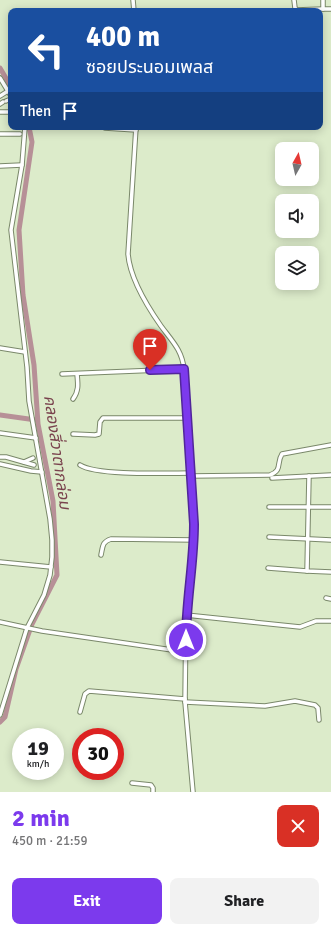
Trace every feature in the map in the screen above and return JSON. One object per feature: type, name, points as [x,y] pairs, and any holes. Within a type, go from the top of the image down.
[{"type":"street","points":[[323,0],[323,9],[331,9]]},
{"type":"street","points":[[0,78],[8,91],[0,96]]},
{"type":"street","points":[[0,714],[27,628],[44,595],[51,567],[52,540],[42,472],[37,465],[36,458],[36,438],[32,419],[11,230],[22,166],[25,130]]},
{"type":"street","points":[[136,130],[128,254],[129,264],[133,276],[149,308],[181,354],[184,369],[194,540],[186,616],[185,701],[193,792]]},
{"type":"street","points":[[0,134],[20,134]]},
{"type":"street","points":[[0,166],[22,166]]},
{"type":"street","points":[[0,348],[25,352]]},
{"type":"street","points":[[62,374],[184,369]]},
{"type":"street","points":[[73,399],[78,388],[77,374]]},
{"type":"street","points":[[73,434],[99,434],[100,422],[103,418],[188,418]]},
{"type":"street","points":[[0,433],[36,438]]},
{"type":"street","points":[[80,465],[86,468],[103,471],[191,474],[270,474],[275,473],[278,470],[280,456],[282,454],[331,445]]},
{"type":"street","points":[[0,457],[37,465]]},
{"type":"street","points":[[24,462],[36,458]]},
{"type":"street","points":[[0,464],[42,472]]},
{"type":"street","points":[[272,478],[331,475]]},
{"type":"street","points":[[307,571],[309,476]]},
{"type":"street","points":[[269,507],[331,507]]},
{"type":"street","points":[[270,537],[331,540]]},
{"type":"street","points":[[101,555],[103,544],[111,539],[194,540]]},
{"type":"street","points":[[0,562],[51,567]]},
{"type":"street","points":[[268,568],[331,572]]},
{"type":"street","points":[[326,598],[331,599]]},
{"type":"street","points":[[186,616],[300,627],[316,621],[331,621]]},
{"type":"street","points":[[0,622],[42,631],[186,652]]},
{"type":"street","points":[[80,712],[85,694],[89,691],[185,701],[265,706],[286,702],[304,702],[315,705],[318,708],[319,720]]},
{"type":"street","points":[[132,783],[151,785],[153,792]]},
{"type":"waterway","name":"คลองสี่วาตากล่อม","points":[[0,68],[8,82]]},
{"type":"waterway","name":"คลองสี่วาตากล่อม","points":[[0,722],[5,717],[16,669],[32,624],[57,575],[53,501],[38,424],[34,365],[23,295],[19,230],[32,142],[30,130]]},
{"type":"waterway","points":[[0,415],[36,420]]},
{"type":"route","points":[[150,370],[184,369],[194,524],[194,540],[186,616],[186,640]]}]
